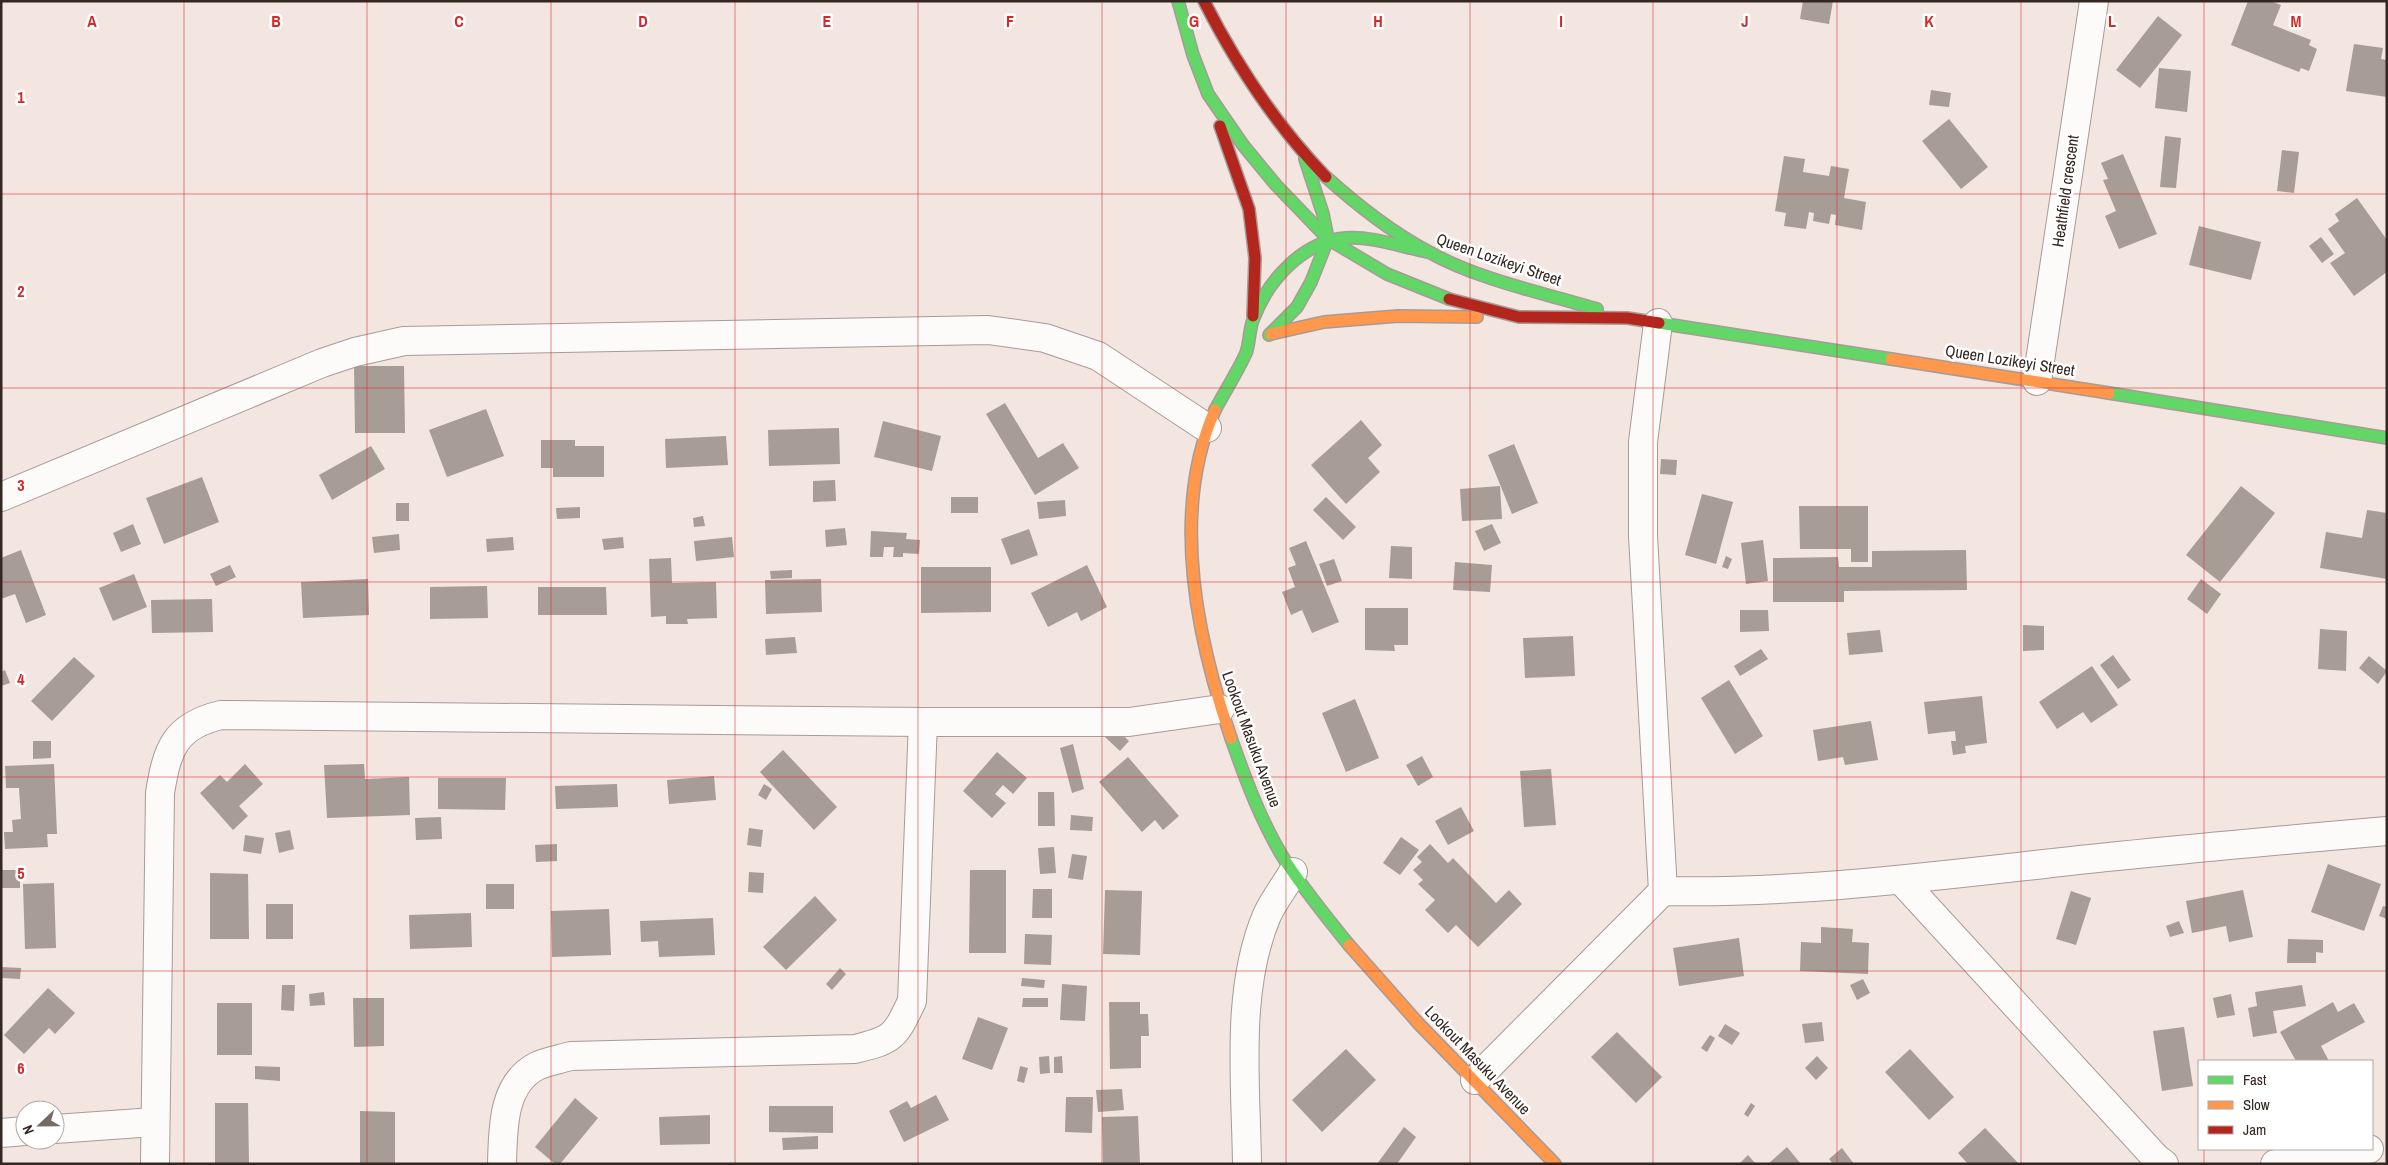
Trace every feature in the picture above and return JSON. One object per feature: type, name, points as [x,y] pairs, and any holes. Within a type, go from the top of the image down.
[{"type":"main road","name":"Queen Lozikeyi Street","points":[[1178,1],[1193,55],[1208,94],[1243,145],[1276,185],[1328,239],[1387,274],[1442,297],[1518,317],[1627,318]]},
{"type":"main road","name":"Queen Lozikeyi Street","points":[[1204,1],[1224,43],[1273,116],[1338,191],[1372,216],[1428,252],[1479,272],[1627,318],[2037,381],[2387,438]]},
{"type":"main road","points":[[1208,94],[1248,209],[1255,258],[1253,320]]},
{"type":"main road","points":[[1247,348],[1271,334],[1297,307],[1311,282],[1328,239],[1323,214],[1302,151]]},
{"type":"main road","points":[[1328,239],[1348,237],[1428,252]]},
{"type":"main road","name":"Lookout Masuku Avenue","points":[[1328,239],[1288,265],[1271,287],[1253,320],[1247,348],[1207,428],[1192,520],[1194,591],[1202,644],[1220,709],[1244,776],[1264,820],[1293,872],[1330,922],[1375,975],[1555,1164]]},
{"type":"main road","points":[[1271,334],[1324,322],[1398,316],[1518,317]]},
{"type":"street","name":"Heathfield crescent","points":[[2037,381],[2094,1]]},
{"type":"street","points":[[1658,323],[1643,442],[1643,536],[1663,891]]},
{"type":"street","points":[[1,497],[322,364],[355,352],[404,341],[988,330],[1045,338],[1098,356],[1207,428]]},
{"type":"street","points":[[155,1164],[154,1122],[160,793],[165,761],[177,737],[205,719],[220,716],[1129,722],[1220,709]]},
{"type":"street","points":[[502,1164],[506,1108],[518,1080],[538,1066],[571,1056],[855,1050],[880,1044],[891,1037],[900,1027],[912,1001],[923,722]]},
{"type":"street","points":[[1475,1080],[1663,891],[1724,893],[1902,880],[2195,847],[2387,831]]},
{"type":"street","points":[[1247,1164],[1246,1006],[1255,949],[1268,914],[1293,872]]},
{"type":"street","points":[[1902,880],[2156,1158],[2164,1164]]},
{"type":"street","points":[[65,1128],[154,1122]]},
{"type":"street","points":[[1,1133],[15,1132]]},
{"type":"street","points":[[2373,1148],[2387,1146]]},
{"type":"street","points":[[2275,1164],[2358,1150]]},
{"type":"building","points":[[1803,1],[1833,1],[1829,24],[1800,19]]},
{"type":"building","points":[[2248,1],[2270,1],[2281,5],[2273,25],[2311,40],[2309,45],[2317,49],[2309,71],[2301,68],[2299,72],[2231,45]]},
{"type":"building","points":[[2158,16],[2182,35],[2140,88],[2116,70]]},
{"type":"building","points":[[2354,44],[2383,48],[2381,59],[2387,60],[2387,97],[2346,91]]},
{"type":"building","points":[[2159,68],[2191,71],[2187,112],[2155,108]]},
{"type":"building","points":[[1931,90],[1951,93],[1949,107],[1929,105]]},
{"type":"building","points":[[1949,119],[1988,167],[1961,189],[1922,141]]},
{"type":"building","points":[[2165,136],[2181,138],[2176,188],[2160,187]]},
{"type":"building","points":[[2282,150],[2299,152],[2294,193],[2277,191]]},
{"type":"building","points":[[2123,154],[2157,234],[2119,249],[2105,216],[2116,211],[2103,180],[2108,179],[2101,163]]},
{"type":"building","points":[[1784,156],[1805,159],[1803,172],[1829,176],[1831,166],[1849,169],[1844,198],[1866,202],[1862,230],[1835,225],[1836,215],[1831,214],[1829,224],[1813,221],[1814,213],[1809,212],[1806,229],[1784,226],[1786,213],[1775,211]]},
{"type":"building","points":[[2357,198],[2387,240],[2387,272],[2354,296],[2330,263],[2345,253],[2328,229],[2339,221],[2335,214]]},
{"type":"building","points":[[2199,226],[2261,242],[2251,280],[2189,265]]},
{"type":"building","points":[[2321,237],[2334,254],[2322,263],[2309,246]]},
{"type":"building","points":[[354,366],[404,366],[405,433],[355,433]]},
{"type":"building","points":[[1005,403],[1038,458],[1063,443],[1079,468],[1035,495],[986,414]]},
{"type":"building","points":[[486,409],[504,456],[447,477],[429,430]]},
{"type":"building","points":[[1361,420],[1382,445],[1368,458],[1380,472],[1346,504],[1311,465]]},
{"type":"building","points":[[883,421],[941,436],[932,471],[874,457]]},
{"type":"building","points":[[839,428],[840,464],[769,466],[768,430]]},
{"type":"building","points":[[726,436],[728,465],[666,468],[665,439]]},
{"type":"building","points":[[541,440],[575,440],[575,446],[604,446],[604,477],[553,477],[553,468],[541,468]]},
{"type":"building","points":[[1514,444],[1538,503],[1512,514],[1488,455]]},
{"type":"building","points":[[371,446],[385,469],[332,500],[319,475]]},
{"type":"building","points":[[1661,459],[1677,460],[1676,475],[1660,474]]},
{"type":"building","points":[[202,477],[219,522],[164,544],[146,498]]},
{"type":"building","points":[[835,480],[836,501],[813,502],[813,481]]},
{"type":"building","points":[[1500,486],[1502,519],[1462,521],[1460,489]]},
{"type":"building","points":[[2241,486],[2275,513],[2220,582],[2186,555]]},
{"type":"building","points":[[1702,494],[1733,502],[1716,564],[1685,555]]},
{"type":"building","points":[[951,497],[978,497],[978,513],[951,513]]},
{"type":"building","points":[[1326,497],[1356,527],[1343,540],[1313,510]]},
{"type":"building","points":[[1065,500],[1066,516],[1039,519],[1037,502]]},
{"type":"building","points":[[396,503],[409,503],[409,521],[396,521]]},
{"type":"building","points":[[1799,506],[1868,506],[1868,562],[1851,562],[1851,549],[1800,549]]},
{"type":"building","points":[[580,507],[580,518],[557,519],[556,508]]},
{"type":"building","points":[[2367,510],[2387,513],[2387,579],[2320,568],[2326,532],[2362,538]]},
{"type":"building","points":[[703,516],[705,526],[694,527],[693,518]]},
{"type":"building","points":[[133,524],[141,544],[121,552],[113,533]]},
{"type":"building","points":[[1492,524],[1501,543],[1484,551],[1475,531]]},
{"type":"building","points":[[845,528],[847,545],[826,547],[825,530]]},
{"type":"building","points":[[1029,529],[1038,555],[1011,565],[1001,539]]},
{"type":"building","points":[[871,531],[907,533],[906,539],[920,540],[919,554],[903,553],[903,557],[893,557],[894,547],[884,547],[883,557],[870,557]]},
{"type":"building","points":[[399,534],[400,550],[374,553],[372,537]]},
{"type":"building","points":[[513,537],[514,550],[487,552],[486,539]]},
{"type":"building","points":[[623,537],[624,548],[604,550],[602,539]]},
{"type":"building","points":[[732,537],[734,557],[696,561],[694,541]]},
{"type":"building","points":[[1763,540],[1768,581],[1746,584],[1741,543]]},
{"type":"building","points":[[1306,541],[1339,622],[1312,633],[1302,610],[1291,615],[1282,592],[1295,587],[1288,568],[1296,565],[1289,548]]},
{"type":"building","points":[[1391,546],[1412,547],[1412,579],[1389,578]]},
{"type":"building","points":[[21,550],[46,615],[26,623],[15,594],[1,599],[1,558]]},
{"type":"building","points":[[1966,550],[1967,590],[1844,591],[1844,602],[1773,602],[1773,558],[1838,557],[1839,567],[1872,567],[1872,551]]},
{"type":"building","points":[[1726,556],[1732,559],[1728,569],[1722,567]]},
{"type":"building","points":[[671,558],[672,583],[716,582],[717,618],[687,619],[688,624],[666,624],[666,616],[651,617],[649,559]]},
{"type":"building","points":[[1334,559],[1342,581],[1327,586],[1319,564]]},
{"type":"building","points":[[1455,562],[1492,565],[1490,592],[1453,590]]},
{"type":"building","points":[[230,565],[236,577],[216,586],[210,574]]},
{"type":"building","points":[[1087,565],[1107,607],[1081,621],[1077,612],[1048,627],[1031,593]]},
{"type":"building","points":[[921,567],[991,567],[991,612],[921,613]]},
{"type":"building","points":[[792,570],[792,578],[771,579],[770,571]]},
{"type":"building","points":[[134,574],[147,607],[113,621],[99,588]]},
{"type":"building","points":[[368,579],[369,615],[303,618],[301,582]]},
{"type":"building","points":[[821,579],[822,612],[766,614],[765,580]]},
{"type":"building","points":[[2201,579],[2221,594],[2207,614],[2187,599]]},
{"type":"building","points":[[487,586],[488,618],[430,619],[430,587]]},
{"type":"building","points":[[538,587],[606,587],[607,615],[538,615]]},
{"type":"building","points":[[212,599],[213,632],[152,633],[151,600]]},
{"type":"building","points":[[1365,608],[1408,608],[1408,645],[1394,645],[1395,651],[1365,650]]},
{"type":"building","points":[[1740,610],[1768,610],[1769,631],[1740,632]]},
{"type":"building","points":[[2023,625],[2044,626],[2044,650],[2023,651]]},
{"type":"building","points":[[2320,629],[2347,631],[2346,671],[2318,669]]},
{"type":"building","points":[[1880,630],[1883,652],[1849,655],[1847,633]]},
{"type":"building","points":[[1573,636],[1575,676],[1525,678],[1523,638]]},
{"type":"building","points":[[795,637],[797,653],[766,655],[765,639]]},
{"type":"building","points":[[1761,649],[1768,659],[1740,676],[1734,666]]},
{"type":"building","points":[[2113,655],[2131,680],[2118,689],[2100,665]]},
{"type":"building","points":[[2369,656],[2387,671],[2378,684],[2359,668]]},
{"type":"building","points":[[74,657],[95,676],[52,721],[31,701]]},
{"type":"building","points":[[2092,666],[2118,705],[2091,723],[2083,712],[2057,729],[2039,702]]},
{"type":"building","points":[[5,670],[10,683],[1,686],[1,672]]},
{"type":"building","points":[[1729,680],[1763,736],[1735,754],[1701,698]]},
{"type":"building","points":[[1982,696],[1987,743],[1965,746],[1966,753],[1953,755],[1951,741],[1956,741],[1955,731],[1928,734],[1924,702]]},
{"type":"building","points":[[1355,699],[1379,758],[1346,772],[1322,713]]},
{"type":"building","points":[[1871,721],[1878,760],[1845,765],[1843,757],[1818,761],[1813,730]]},
{"type":"building","points":[[1114,727],[1129,741],[1120,751],[1105,737]]},
{"type":"building","points":[[33,741],[51,741],[51,758],[33,759]]},
{"type":"building","points":[[1073,744],[1084,789],[1072,793],[1060,748]]},
{"type":"building","points":[[783,750],[837,807],[814,830],[760,772]]},
{"type":"building","points":[[997,752],[1027,778],[1013,794],[1003,785],[995,794],[1006,803],[992,818],[963,791]]},
{"type":"building","points":[[1422,756],[1433,777],[1418,786],[1406,765]]},
{"type":"building","points":[[1128,757],[1179,816],[1163,830],[1155,820],[1142,832],[1099,782]]},
{"type":"building","points":[[54,764],[57,834],[47,834],[48,847],[5,849],[4,832],[13,832],[12,820],[21,819],[19,788],[6,788],[5,766]]},
{"type":"building","points":[[245,764],[263,784],[239,806],[248,816],[233,830],[200,793],[220,775],[227,782]]},
{"type":"building","points":[[364,764],[365,779],[409,777],[410,815],[327,818],[324,765]]},
{"type":"building","points":[[1551,769],[1556,825],[1524,827],[1520,771]]},
{"type":"building","points":[[714,776],[716,800],[669,804],[667,780]]},
{"type":"building","points":[[438,778],[506,778],[505,810],[438,809]]},
{"type":"building","points":[[617,784],[618,807],[556,809],[555,786]]},
{"type":"building","points":[[764,784],[772,789],[766,800],[758,795]]},
{"type":"building","points":[[1038,792],[1054,792],[1055,826],[1038,826]]},
{"type":"building","points":[[1461,807],[1474,831],[1448,845],[1435,821]]},
{"type":"building","points":[[1071,815],[1093,817],[1092,831],[1070,830]]},
{"type":"building","points":[[441,817],[442,839],[416,840],[415,818]]},
{"type":"building","points":[[749,828],[763,830],[761,847],[747,845]]},
{"type":"building","points":[[290,830],[294,849],[279,853],[275,833]]},
{"type":"building","points":[[245,835],[264,838],[261,854],[243,851]]},
{"type":"building","points":[[1401,837],[1419,850],[1400,875],[1383,863]]},
{"type":"building","points":[[557,844],[557,861],[536,862],[535,845]]},
{"type":"building","points":[[1430,844],[1448,863],[1453,858],[1496,903],[1509,890],[1522,904],[1478,947],[1456,925],[1448,933],[1425,910],[1435,900],[1418,884],[1423,880],[1413,870],[1422,862],[1417,857]]},
{"type":"building","points":[[1054,847],[1056,873],[1040,874],[1038,848]]},
{"type":"building","points":[[1072,854],[1087,856],[1083,880],[1068,878]]},
{"type":"building","points":[[2328,864],[2381,884],[2364,931],[2311,912]]},
{"type":"building","points":[[1,870],[20,870],[20,888],[1,888]]},
{"type":"building","points":[[970,870],[1006,870],[1006,953],[969,953]]},
{"type":"building","points":[[749,872],[764,873],[763,893],[748,892]]},
{"type":"building","points":[[210,873],[248,874],[249,939],[210,939]]},
{"type":"building","points":[[54,883],[56,948],[25,949],[23,884]]},
{"type":"building","points":[[486,884],[514,884],[514,909],[486,909]]},
{"type":"building","points":[[1033,889],[1052,889],[1052,918],[1032,918]]},
{"type":"building","points":[[1105,890],[1142,891],[1140,955],[1103,954]]},
{"type":"building","points":[[2243,890],[2253,937],[2229,942],[2226,926],[2192,933],[2186,901]]},
{"type":"building","points":[[2071,891],[2091,898],[2076,945],[2056,939]]},
{"type":"building","points":[[815,896],[837,920],[786,970],[763,947]]},
{"type":"building","points":[[266,904],[293,904],[293,939],[266,939]]},
{"type":"building","points":[[2383,906],[2387,907],[2387,919],[2379,916]]},
{"type":"building","points":[[609,909],[611,955],[552,957],[551,911]]},
{"type":"building","points":[[471,913],[472,947],[410,949],[409,915]]},
{"type":"building","points":[[713,918],[715,955],[659,957],[658,941],[641,942],[640,921]]},
{"type":"building","points":[[2179,921],[2184,933],[2170,937],[2166,926]]},
{"type":"building","points":[[1821,927],[1853,929],[1852,942],[1869,943],[1868,974],[1800,971],[1801,942],[1821,943]]},
{"type":"building","points":[[1025,934],[1052,935],[1051,965],[1024,964]]},
{"type":"building","points":[[1739,938],[1744,976],[1679,986],[1673,948]]},
{"type":"building","points":[[2288,939],[2323,940],[2323,953],[2316,952],[2316,963],[2287,963]]},
{"type":"building","points":[[1,967],[21,968],[20,979],[1,978]]},
{"type":"building","points":[[840,968],[846,974],[832,990],[826,984]]},
{"type":"building","points":[[1022,978],[1045,980],[1044,988],[1021,986]]},
{"type":"building","points":[[1863,979],[1870,993],[1857,1000],[1850,985]]},
{"type":"building","points":[[1062,984],[1087,986],[1085,1021],[1060,1020]]},
{"type":"building","points":[[282,985],[295,985],[294,1011],[281,1010]]},
{"type":"building","points":[[2302,985],[2306,1006],[2273,1011],[2277,1033],[2253,1037],[2248,1008],[2257,1006],[2255,992]]},
{"type":"building","points":[[48,988],[75,1013],[55,1034],[49,1028],[24,1054],[4,1035]]},
{"type":"building","points":[[324,992],[325,1005],[310,1006],[309,994]]},
{"type":"building","points":[[2231,994],[2235,1015],[2217,1018],[2213,998]]},
{"type":"building","points":[[353,998],[384,998],[384,1046],[354,1047]]},
{"type":"building","points":[[1023,998],[1048,998],[1048,1007],[1022,1007]]},
{"type":"building","points":[[1109,1002],[1140,1002],[1140,1014],[1148,1014],[1149,1036],[1141,1036],[1141,1068],[1110,1069]]},
{"type":"building","points":[[2333,1002],[2338,1012],[2354,1003],[2365,1022],[2321,1046],[2328,1060],[2295,1060],[2280,1032]]},
{"type":"building","points":[[217,1003],[252,1003],[252,1055],[217,1055]]},
{"type":"building","points":[[978,1017],[1008,1028],[992,1070],[962,1059]]},
{"type":"building","points":[[1822,1022],[1824,1041],[1805,1043],[1802,1024]]},
{"type":"building","points":[[1725,1024],[1740,1033],[1732,1045],[1718,1036]]},
{"type":"building","points":[[2184,1027],[2193,1086],[2162,1091],[2153,1031]]},
{"type":"building","points":[[1617,1032],[1662,1077],[1636,1103],[1591,1057]]},
{"type":"building","points":[[1710,1035],[1715,1038],[1707,1052],[1701,1048]]},
{"type":"building","points":[[1346,1049],[1376,1080],[1322,1132],[1292,1100]]},
{"type":"building","points":[[1910,1049],[1954,1097],[1929,1120],[1885,1072]]},
{"type":"building","points":[[1049,1056],[1050,1073],[1040,1074],[1039,1057]]},
{"type":"building","points":[[1062,1056],[1063,1073],[1054,1073],[1054,1057]]},
{"type":"building","points":[[1817,1056],[1828,1068],[1816,1080],[1805,1068]]},
{"type":"building","points":[[255,1066],[280,1067],[280,1081],[255,1079]]},
{"type":"building","points":[[1020,1066],[1028,1068],[1024,1083],[1017,1081]]},
{"type":"building","points":[[1122,1089],[1124,1110],[1098,1112],[1096,1090]]},
{"type":"building","points":[[936,1095],[949,1120],[904,1142],[889,1111],[907,1101],[911,1108]]},
{"type":"building","points":[[1066,1097],[1093,1097],[1092,1133],[1065,1132]]},
{"type":"building","points":[[575,1098],[598,1118],[560,1164],[555,1164],[535,1147]]},
{"type":"building","points":[[215,1103],[248,1103],[249,1164],[215,1164]]},
{"type":"building","points":[[1751,1103],[1755,1106],[1748,1117],[1744,1114]]},
{"type":"building","points":[[769,1106],[833,1106],[833,1133],[769,1132]]},
{"type":"building","points":[[360,1111],[395,1112],[395,1164],[360,1164]]},
{"type":"building","points":[[710,1115],[710,1144],[660,1145],[659,1117]]},
{"type":"building","points":[[1138,1116],[1140,1164],[1103,1164],[1102,1117]]},
{"type":"building","points":[[1404,1127],[1416,1137],[1397,1164],[1377,1164]]},
{"type":"building","points":[[1985,1128],[2019,1164],[1968,1164],[1958,1153]]},
{"type":"building","points":[[818,1136],[818,1149],[783,1150],[782,1138]]},
{"type":"building","points":[[1787,1147],[1801,1164],[1768,1164]]},
{"type":"building","points":[[1842,1148],[1854,1164],[1833,1164],[1829,1159]]},
{"type":"building","points":[[1748,1155],[1756,1164],[1739,1164]]},
{"type":"traffic: fast","points":[[1178,1],[1193,55],[1208,94],[1243,145],[1276,185],[1328,239],[1387,274],[1449,299]]},
{"type":"traffic: fast","points":[[1269,335],[1297,307],[1311,282],[1328,239],[1323,214],[1305,159]]},
{"type":"traffic: fast","points":[[1326,177],[1387,226],[1413,243],[1447,261],[1489,278],[1597,309]]},
{"type":"traffic: fast","points":[[1215,410],[1246,353],[1252,324],[1259,305],[1277,278],[1301,255],[1330,241],[1346,238],[1377,240],[1428,252]]},
{"type":"traffic: fast","points":[[1659,323],[1891,359]]},
{"type":"traffic: fast","points":[[2109,393],[2387,438]]},
{"type":"traffic: fast","points":[[1231,738],[1255,802],[1277,848],[1324,915],[1349,945]]},
{"type":"traffic: slow","points":[[1271,334],[1324,322],[1398,316],[1477,317]]},
{"type":"traffic: slow","points":[[1891,359],[2109,393]]},
{"type":"traffic: slow","points":[[1215,410],[1201,449],[1194,490],[1191,532],[1193,575],[1208,659],[1231,738]]},
{"type":"traffic: slow","points":[[1349,945],[1419,1024],[1555,1164]]},
{"type":"traffic: jam","points":[[1204,1],[1258,94],[1307,157],[1326,177]]},
{"type":"traffic: jam","points":[[1220,126],[1249,209],[1255,258],[1253,316]]},
{"type":"traffic: jam","points":[[1449,299],[1519,317],[1627,318],[1659,323]]}]
